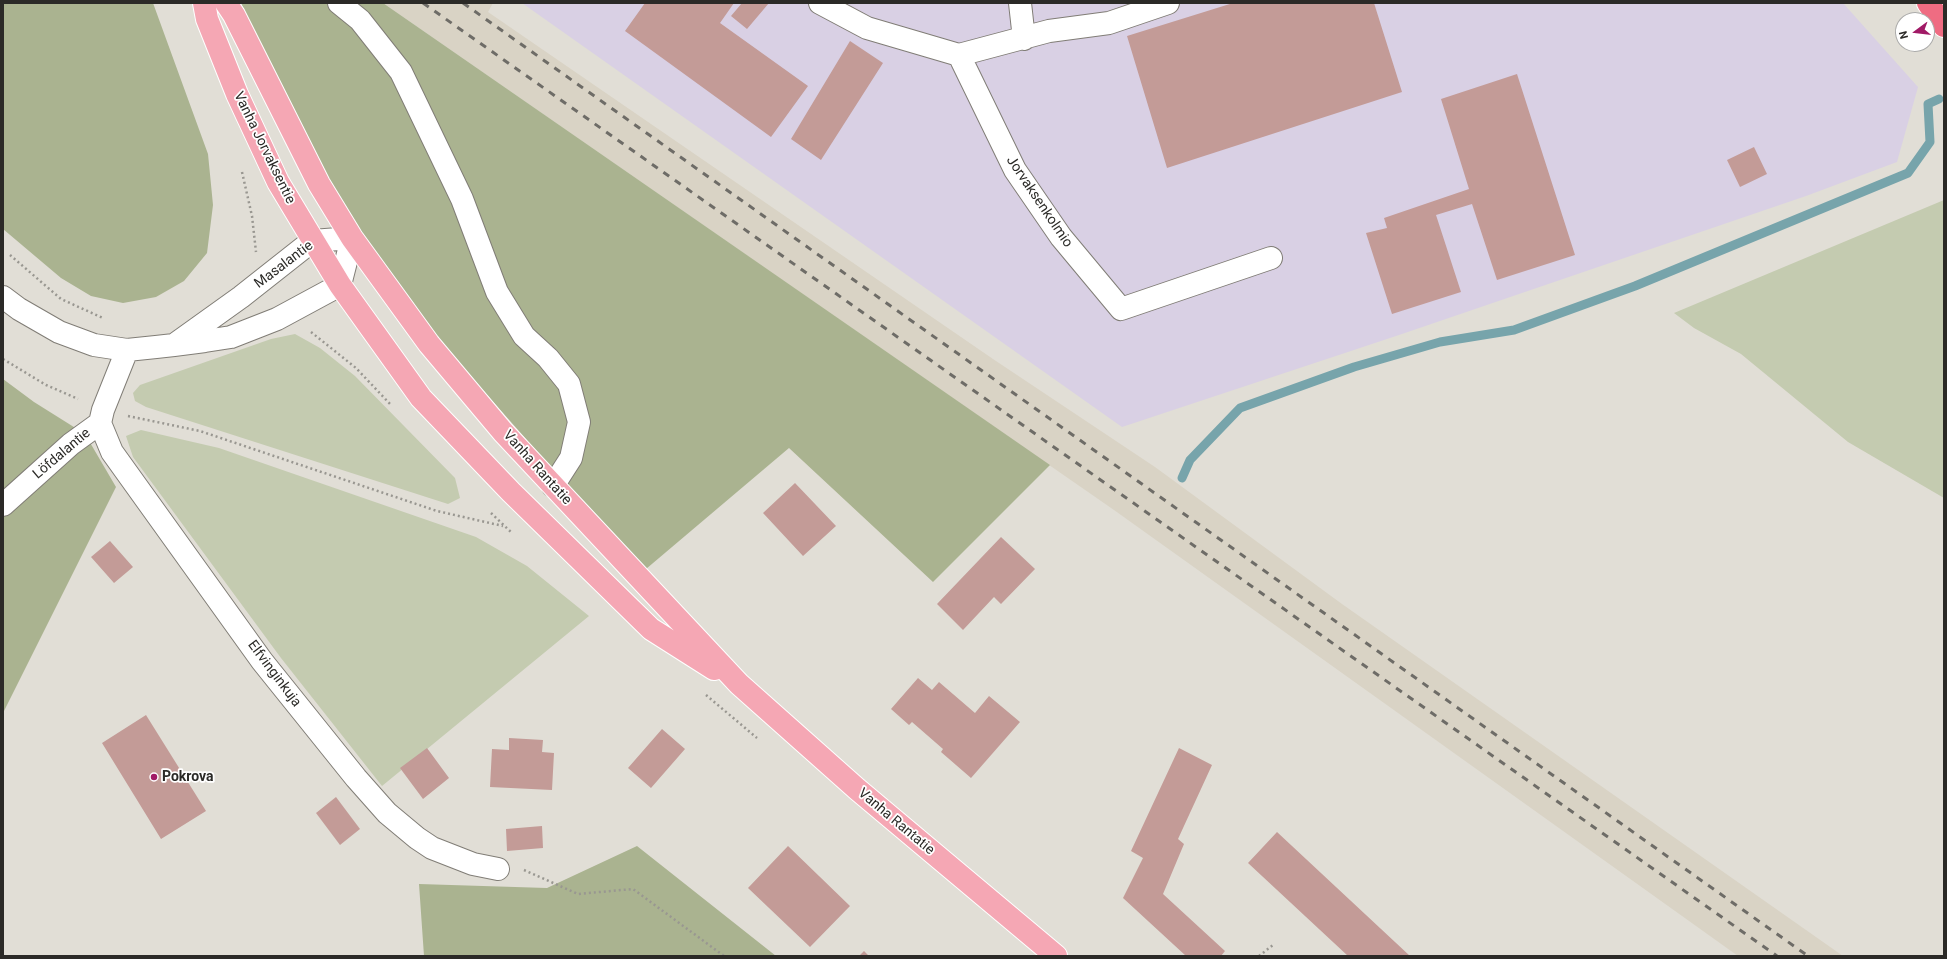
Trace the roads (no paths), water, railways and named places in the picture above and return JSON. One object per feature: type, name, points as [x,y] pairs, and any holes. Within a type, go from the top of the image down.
[{"type":"highway","points":[[1928,3],[1944,26]]},
{"type":"main road","name":"Vanha Jorvaksentie","points":[[204,3],[207,19],[237,94],[278,182],[312,241],[340,285]]},
{"type":"main road","points":[[226,3],[234,15],[319,184],[352,238]]},
{"type":"main road","name":"Vanha Rantatie","points":[[352,238],[429,344],[503,432],[739,684],[856,789],[1056,956]]},
{"type":"main road","name":"Vanha Rantatie","points":[[340,285],[421,398],[511,492],[651,629],[739,684]]},
{"type":"street","points":[[339,3],[360,20],[401,72],[462,199],[497,292],[524,336],[548,358],[569,384],[579,422],[571,458],[553,486]]},
{"type":"street","points":[[820,3],[867,28],[959,55],[1048,32],[1109,23],[1168,3]]},
{"type":"street","points":[[1020,3],[1024,39]]},
{"type":"street","name":"Jorvaksenkolmio","points":[[959,55],[1015,170],[1061,237],[1121,309],[1271,258]]},
{"type":"street","name":"Masalantie","points":[[174,345],[241,297],[312,241],[352,238]]},
{"type":"street","points":[[340,285],[352,238]]},
{"type":"street","name":"Masalantie","points":[[3,297],[19,309],[59,332],[94,345],[127,350],[231,337],[277,319],[340,285]]},
{"type":"street","points":[[101,416],[127,350]]},
{"type":"street","name":"Löfdalantie","points":[[3,505],[101,416]]},
{"type":"street","name":"Elfvinginkuja","points":[[101,416],[112,452],[262,661],[346,766],[382,808],[417,838],[432,848],[473,864],[498,868]]},
{"type":"waterway","points":[[1182,478],[1190,460],[1240,408],[1354,367],[1440,342],[1514,330],[1635,286],[1908,173],[1930,142],[1928,104],[1939,99]]},
{"type":"railway","points":[[423,3],[1777,956]]},
{"type":"railway","points":[[463,3],[1808,956]]},
{"type":"place","name":"Pokrova","points":[[154,777]]}]
